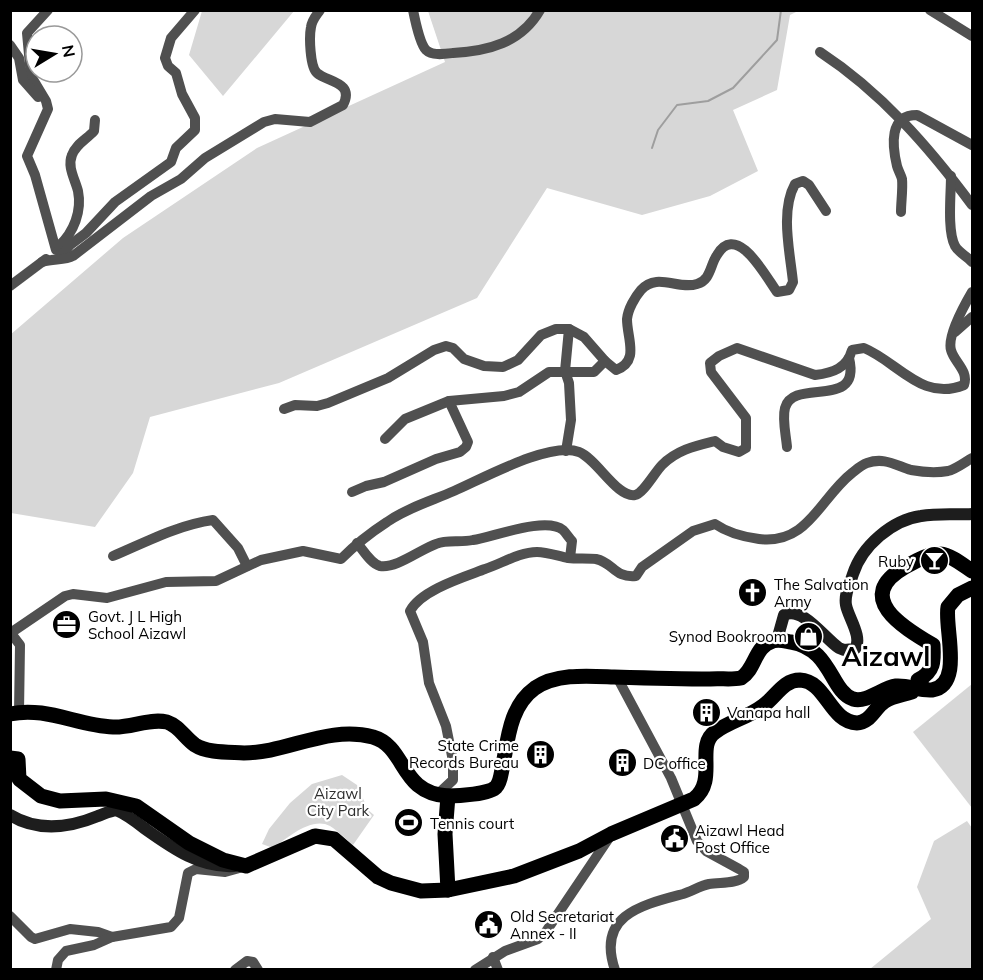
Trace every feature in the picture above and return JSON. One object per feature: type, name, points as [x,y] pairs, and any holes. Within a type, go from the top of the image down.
[{"type":"main road","points":[[924,690],[918,680],[927,675],[934,662],[933,645],[900,625],[884,603],[881,593],[885,581],[916,561],[940,554],[952,558],[972,571]]},
{"type":"main road","points":[[10,758],[18,759],[19,779],[41,796],[60,801],[106,799],[136,806],[189,843],[223,860],[246,866],[315,836],[334,840],[378,877],[391,883],[421,891],[448,890],[514,876],[579,851],[611,834],[682,805],[699,795],[704,787],[707,773],[707,746],[711,736],[762,708],[791,682],[803,680],[815,686],[838,714],[857,723],[868,719],[877,707],[888,699],[938,688],[946,680],[951,659],[946,613],[948,607],[958,595],[972,588]]},
{"type":"main road","points":[[15,713],[45,713],[105,727],[125,727],[157,721],[175,727],[196,746],[245,753],[267,751],[328,735],[372,737],[389,746],[412,780],[424,788],[443,795],[485,792],[496,787],[514,715],[522,702],[535,688],[566,677],[741,678],[748,672],[764,645],[777,640],[799,643],[810,648],[830,670],[842,690],[854,699],[864,699],[897,686],[924,690]]},
{"type":"main road","points":[[443,795],[448,890]]},
{"type":"street","points":[[48,10],[27,33],[31,76],[46,101],[48,109],[27,156],[35,175],[57,254],[67,259],[151,196],[181,179],[205,158],[264,122],[275,119],[310,122],[343,105],[345,97],[342,87],[338,82],[317,74],[312,66],[311,26],[320,10]]},
{"type":"street","points":[[10,286],[70,245],[115,202],[171,162],[176,148],[195,130],[195,118],[182,94],[176,73],[168,66],[165,58],[171,38],[195,10]]},
{"type":"street","points":[[413,10],[425,48],[438,54],[484,50],[498,46],[526,28],[540,10]]},
{"type":"street","points":[[930,10],[972,36]]},
{"type":"street","points":[[10,45],[19,58],[23,80],[48,109]]},
{"type":"street","points":[[820,52],[850,71],[868,86],[951,175],[972,205]]},
{"type":"street","points":[[901,212],[902,178],[897,167],[895,139],[895,129],[900,119],[908,115],[917,115],[972,145]]},
{"type":"street","points":[[57,254],[70,234],[79,209],[77,190],[70,166],[71,156],[80,143],[94,131],[95,120]]},
{"type":"street","points":[[951,175],[954,244],[959,252],[972,262]]},
{"type":"street","points":[[284,409],[295,405],[317,406],[328,403],[388,378],[434,350],[446,346],[453,348],[464,359],[484,366],[503,367],[518,360],[541,335],[556,329],[569,329],[584,337],[616,370],[625,366],[630,359],[627,316],[642,289],[652,282],[663,281],[684,285],[698,284],[708,278],[717,255],[723,248],[732,244],[740,246],[752,255],[777,292],[789,290],[793,282],[786,220],[788,201],[795,184],[803,181],[809,185],[826,211]]},
{"type":"street","points":[[15,713],[20,645],[11,632],[65,596],[73,594],[107,598],[166,582],[216,581],[261,560],[303,551],[341,559],[357,543],[388,521],[413,508],[531,457],[556,451],[577,451],[587,457],[625,494],[636,496],[642,492],[660,466],[682,450],[715,441],[723,447],[739,452],[746,448],[746,418],[740,407],[711,372],[710,363],[719,356],[737,348],[815,375],[829,374],[841,367],[849,358],[852,350],[864,348],[928,388],[958,387],[964,385],[966,380],[951,350],[952,334],[972,292]]},
{"type":"street","points":[[952,334],[972,317]]},
{"type":"street","points":[[566,451],[571,420],[569,383],[565,371],[569,329]]},
{"type":"street","points":[[787,447],[785,407],[790,400],[808,393],[839,388],[847,382],[851,375],[849,358]]},
{"type":"street","points":[[385,439],[405,419],[449,401],[504,396],[529,387],[549,372],[594,372],[605,361]]},
{"type":"street","points":[[352,492],[460,452],[466,447],[468,442],[449,401]]},
{"type":"street","points":[[443,795],[453,780],[452,752],[443,716],[429,683],[423,642],[411,615],[411,609],[448,583],[535,552],[570,558],[594,559],[606,562],[616,573],[625,577],[636,576],[642,567],[693,531],[715,524],[724,530],[750,538],[783,539],[810,520],[844,479],[863,464],[879,459],[912,470],[950,471],[972,458]]},
{"type":"street","points":[[777,640],[784,615],[791,612],[800,614],[839,648],[855,649],[857,641],[846,608],[845,597],[855,568],[868,547],[889,530],[913,518],[972,514]]},
{"type":"street","points":[[113,556],[195,522],[213,520],[238,548],[247,566]]},
{"type":"street","points":[[357,543],[375,563],[387,566],[406,560],[438,543],[472,541],[515,529],[554,526],[562,529],[572,541],[570,558]]},
{"type":"street","points":[[615,969],[612,954],[612,930],[620,919],[633,911],[666,898],[706,885],[738,881],[744,876],[744,872],[740,869],[706,851],[697,841],[671,778],[616,677]]},
{"type":"street","points":[[10,815],[23,823],[50,827],[78,823],[116,810],[168,845],[200,861],[217,866],[246,866]]},
{"type":"street","points":[[475,969],[493,957],[538,939],[546,933],[611,834]]},
{"type":"street","points":[[56,969],[58,960],[66,951],[94,945],[112,937],[161,930],[174,925],[179,918],[186,878],[191,871],[196,869],[225,872],[246,866]]},
{"type":"street","points":[[10,916],[35,939],[70,929],[112,937]]},
{"type":"street","points":[[493,957],[498,969]]},
{"type":"street","points":[[235,969],[247,961],[253,962],[258,969]]},
{"type":"green space","points":[[202,10],[294,11],[223,96],[189,55]]},
{"type":"green space","points":[[428,11],[798,11],[790,15],[777,90],[733,110],[758,171],[710,196],[642,215],[547,188],[477,298],[279,383],[150,417],[133,473],[95,527],[11,513],[10,335],[123,238],[257,148],[445,62]]},
{"type":"green space","points":[[972,684],[972,808],[913,732]]},
{"type":"green space","name":"Aizawl City Park","points":[[342,775],[357,785],[368,810],[374,815],[353,845],[333,828],[323,824],[308,826],[273,848],[262,844],[269,829],[290,803],[312,784]]},
{"type":"green space","points":[[967,821],[972,828],[972,969],[870,969],[931,919],[917,887],[934,841]]},
{"type":"waterway","points":[[652,148],[658,130],[677,105],[708,101],[733,88],[777,40],[781,10]]},
{"type":"place","name":"Ruby","points":[[935,561]]},
{"type":"place","name":"The Salvation Army","points":[[753,593]]},
{"type":"place","name":"Govt. J L High School Aizawl","points":[[67,625]]},
{"type":"place","name":"Synod Bookroom","points":[[808,636]]},
{"type":"place","name":"Vanapa hall","points":[[706,712]]},
{"type":"place","name":"State Crime Records Bureau","points":[[540,754]]},
{"type":"place","name":"DC office","points":[[622,763]]},
{"type":"place","name":"Tennis court","points":[[409,823]]},
{"type":"place","name":"Aizawl Head Post Office","points":[[674,839]]},
{"type":"place","name":"Old Secretariat Annex - II","points":[[489,925]]},
{"type":"district","name":"Aizawl","points":[[886,656]]}]
